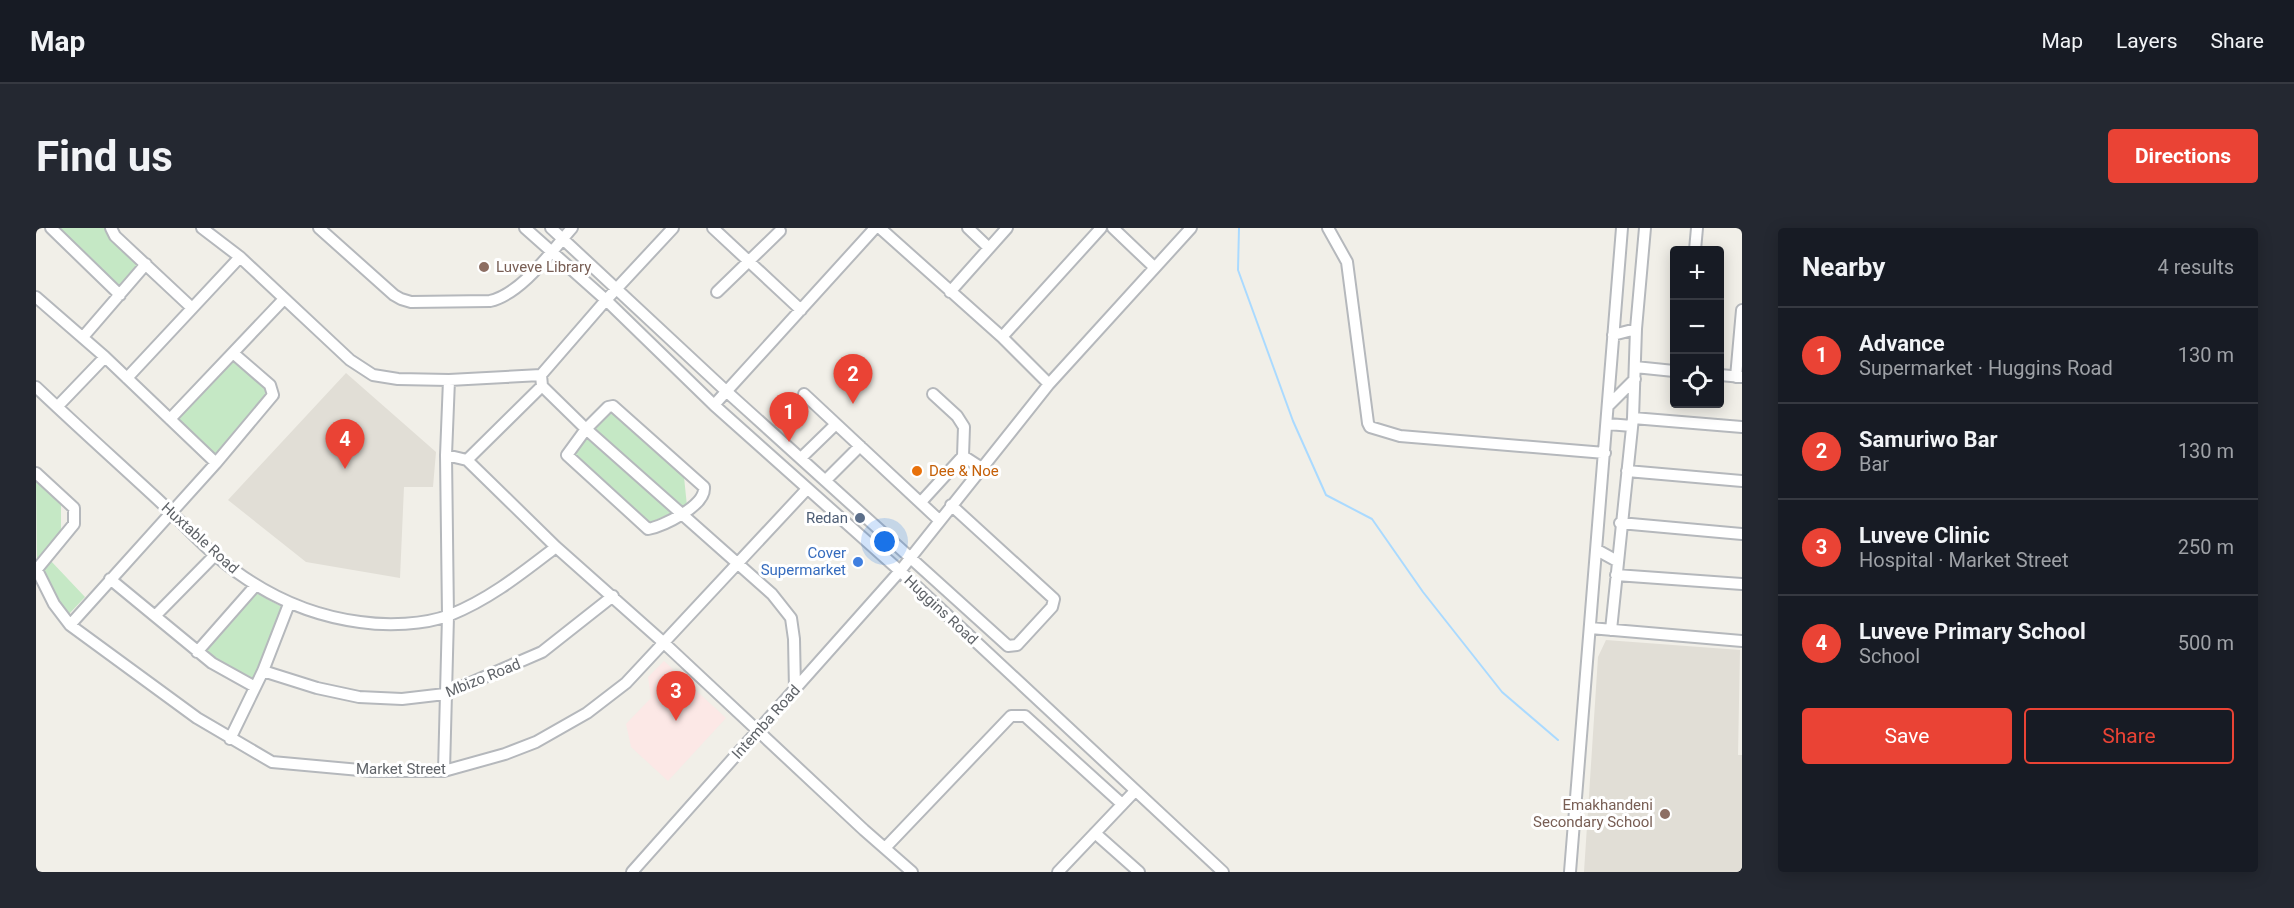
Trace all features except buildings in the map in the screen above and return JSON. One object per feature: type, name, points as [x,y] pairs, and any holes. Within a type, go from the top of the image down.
[{"type":"street","points":[[51,228],[120,295]]},
{"type":"street","points":[[111,228],[115,236],[192,308]]},
{"type":"street","points":[[202,228],[240,257],[350,360],[366,372],[398,379],[542,381],[586,429],[772,594],[791,618],[794,639],[795,690]]},
{"type":"street","points":[[319,228],[394,295],[411,302],[490,301],[503,298],[519,286],[572,228]]},
{"type":"street","name":"Huggins Road","points":[[525,228],[606,300],[714,405],[900,571],[1223,872]]},
{"type":"street","points":[[551,228],[726,391],[1008,646],[1017,645],[1052,607],[1054,599],[951,505]]},
{"type":"street","points":[[467,459],[542,381],[606,300],[673,228]]},
{"type":"street","points":[[713,228],[801,310]]},
{"type":"street","points":[[714,405],[878,228],[1002,337],[1048,384]]},
{"type":"street","points":[[968,228],[989,248]]},
{"type":"street","points":[[950,292],[1007,228]]},
{"type":"street","points":[[1002,337],[1101,228]]},
{"type":"street","points":[[1113,228],[1154,267]]},
{"type":"street","name":"Intemba Road","points":[[632,872],[900,571],[1048,384],[1191,228]]},
{"type":"street","points":[[1328,228],[1347,262],[1370,427],[1400,436],[1605,453]]},
{"type":"street","points":[[1570,872],[1608,424],[1622,228]]},
{"type":"street","points":[[1611,630],[1632,422],[1636,329],[1645,228]]},
{"type":"street","points":[[1695,246],[1697,228]]},
{"type":"street","points":[[717,292],[780,231]]},
{"type":"street","points":[[127,378],[240,257]]},
{"type":"street","points":[[83,338],[146,264]]},
{"type":"street","points":[[36,297],[105,357],[216,463]]},
{"type":"street","points":[[170,419],[284,299]]},
{"type":"street","points":[[1724,376],[1739,377],[1742,310]]},
{"type":"street","points":[[1613,335],[1636,329]]},
{"type":"street","points":[[70,625],[216,463],[273,395],[270,385],[233,353]]},
{"type":"street","points":[[57,407],[105,357]]},
{"type":"street","points":[[1635,367],[1670,371]]},
{"type":"street","points":[[1609,405],[1635,379]]},
{"type":"street","points":[[444,771],[448,616],[446,455],[449,380]]},
{"type":"street","name":"Huxtable Road","points":[[36,387],[215,555],[256,585],[289,604],[334,619],[378,625],[402,624],[448,616],[502,589],[556,546]]},
{"type":"street","points":[[804,394],[939,520]]},
{"type":"street","points":[[921,502],[963,456],[964,427],[957,416],[933,394]]},
{"type":"street","points":[[608,406],[613,406],[704,487],[702,498],[683,514],[657,527],[648,529],[644,527],[567,455],[586,429],[608,406]]},
{"type":"street","points":[[1608,424],[1632,422],[1742,427]]},
{"type":"street","points":[[801,458],[836,424]]},
{"type":"street","points":[[826,480],[860,446]]},
{"type":"street","points":[[446,455],[467,459],[556,546],[912,872]]},
{"type":"street","points":[[963,456],[981,467]]},
{"type":"street","points":[[1627,471],[1742,481]]},
{"type":"street","points":[[36,473],[74,508],[75,515],[74,524],[36,568]]},
{"type":"street","name":"Market Street","points":[[36,568],[54,604],[70,625],[178,705],[230,739],[272,762],[371,771],[444,771],[505,754],[560,729],[626,683],[807,489]]},
{"type":"street","points":[[1600,508],[1621,519],[1742,534]]},
{"type":"street","points":[[1597,550],[1617,561]]},
{"type":"street","points":[[156,615],[215,555]]},
{"type":"street","points":[[1616,575],[1742,584]]},
{"type":"street","points":[[110,579],[156,615],[197,652],[255,687]]},
{"type":"street","points":[[197,652],[256,585]]},
{"type":"street","name":"Mbizo Road","points":[[263,671],[316,688],[359,697],[402,699],[445,694],[542,652],[613,596]]},
{"type":"street","points":[[230,739],[263,671],[289,604]]},
{"type":"street","points":[[1590,628],[1742,641]]},
{"type":"street","points":[[885,848],[1011,716],[1025,716],[1122,804]]},
{"type":"street","points":[[1059,872],[1135,791]]},
{"type":"street","points":[[1095,833],[1139,872]]},
{"type":"shaded area","points":[[346,373],[436,452],[433,487],[404,487],[400,578],[306,562],[228,500]]},
{"type":"shaded area","name":"Emakhandeni Secondary School","points":[[1606,640],[1740,650],[1738,755],[1742,755],[1742,872],[1584,872],[1598,657]]},
{"type":"shaded area","points":[[664,661],[726,718],[668,781],[631,747],[626,724],[651,698],[648,677]]},
{"type":"green space","points":[[56,228],[106,228],[143,264],[121,289]]},
{"type":"green space","points":[[232,358],[269,386],[269,396],[215,456],[176,419]]},
{"type":"green space","points":[[610,410],[684,477],[687,506],[647,524],[573,453]]},
{"type":"green space","points":[[36,479],[61,503],[61,532],[37,560]]},
{"type":"green space","points":[[50,560],[85,597],[69,614],[58,602],[42,571]]},
{"type":"green space","points":[[256,593],[284,608],[253,682],[203,652]]},
{"type":"waterway","points":[[1239,228],[1238,270],[1293,421],[1326,495],[1372,519],[1423,592],[1502,692],[1558,740]]},
{"type":"place","name":"Luveve Library","points":[[484,267]]},
{"type":"place","name":"Samuriwo Bar","points":[[853,404]]},
{"type":"place","name":"Advance","points":[[789,442]]},
{"type":"place","name":"Luveve Primary School","points":[[345,469]]},
{"type":"place","name":"Dee & Noe","points":[[917,471]]},
{"type":"place","name":"Redan","points":[[860,518]]},
{"type":"place","name":"Cover Supermarket","points":[[858,562]]},
{"type":"place","name":"Luveve Clinic","points":[[676,721]]},
{"type":"place","name":"Emakhandeni Secondary School","points":[[1665,814]]}]
